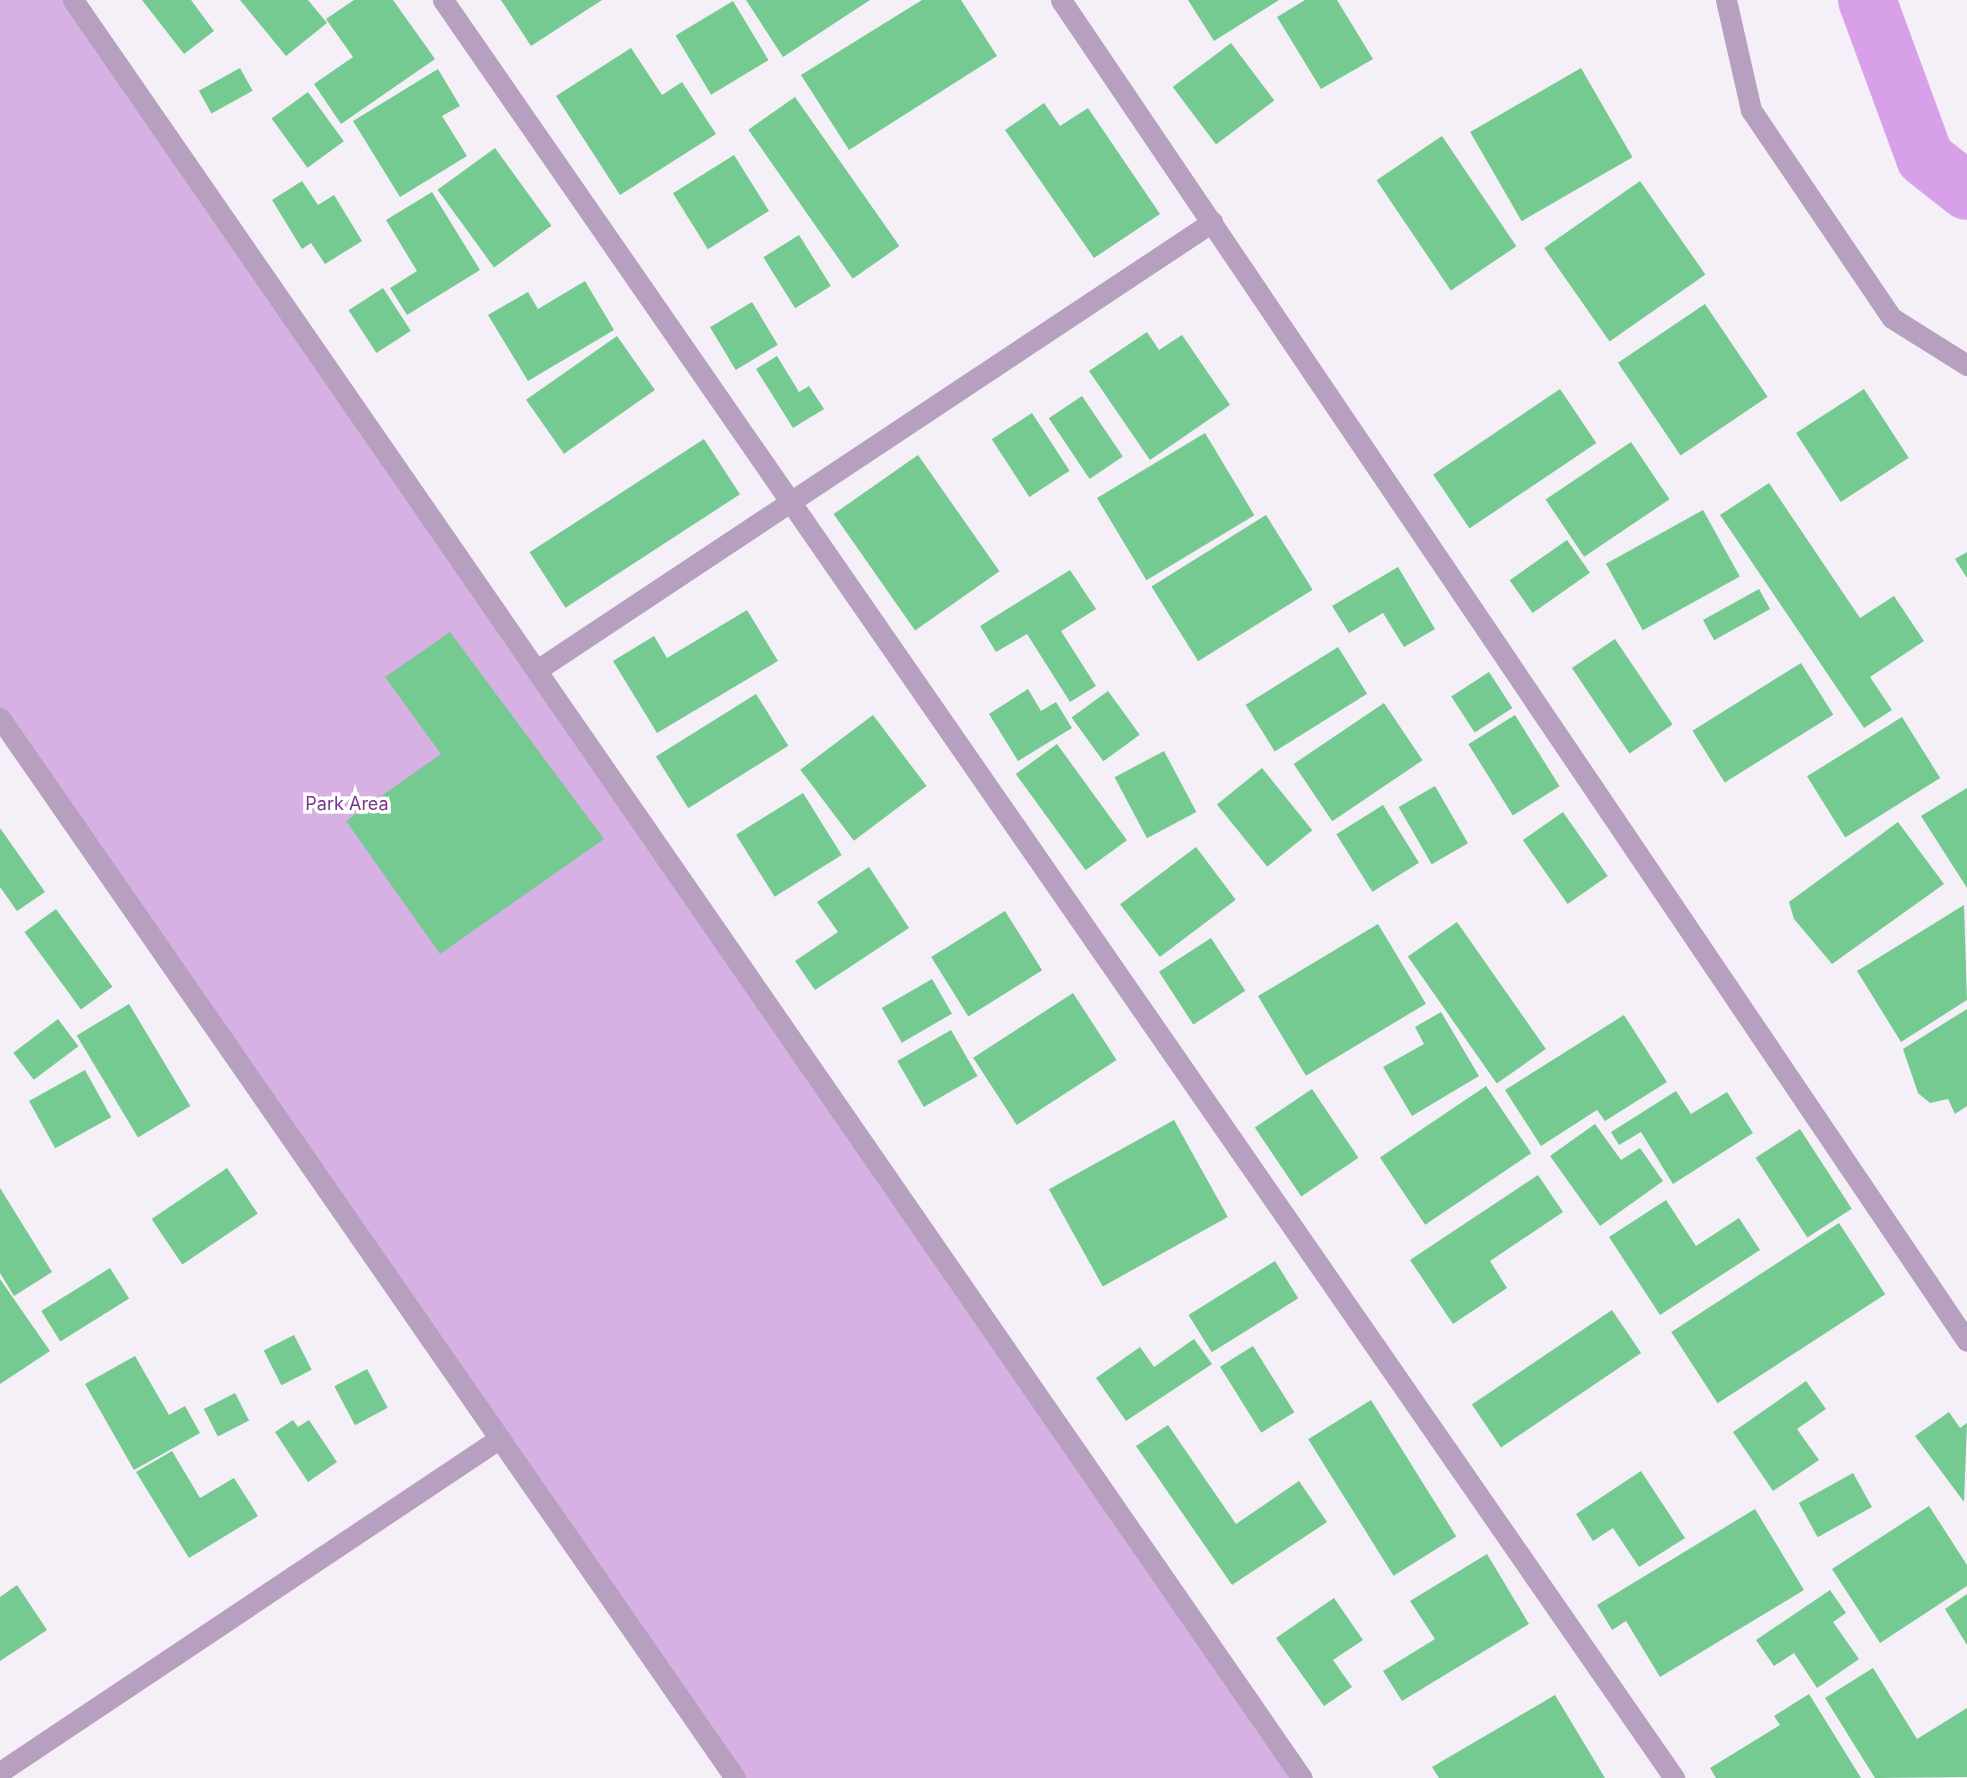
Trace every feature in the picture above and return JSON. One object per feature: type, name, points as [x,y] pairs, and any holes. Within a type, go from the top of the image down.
[{"type":"street","points":[[73,0],[540,668],[1302,1778]]},
{"type":"street","points":[[443,0],[1674,1778]]},
{"type":"street","points":[[1062,0],[1967,1341]]},
{"type":"street","points":[[1726,0],[1751,110],[1892,318],[1967,365]]},
{"type":"street","points":[[540,668],[1212,222]]},
{"type":"street","points":[[0,718],[735,1778]]},
{"type":"street","points":[[2,1772],[500,1438]]},
{"type":"green space","name":"Park Area","points":[[0,0],[73,0],[1302,1778],[735,1778],[0,718]]},
{"type":"building","points":[[142,0],[191,0],[214,31],[184,54]]},
{"type":"building","points":[[240,0],[308,0],[327,23],[286,56]]},
{"type":"building","points":[[354,0],[393,0],[435,59],[341,124],[314,84],[353,57],[326,19]]},
{"type":"building","points":[[501,0],[602,0],[531,46]]},
{"type":"building","points":[[746,0],[870,0],[783,57]]},
{"type":"building","points":[[922,0],[961,0],[997,56],[849,150],[801,75]]},
{"type":"building","points":[[1188,0],[1279,0],[1214,41]]},
{"type":"building","points":[[1305,0],[1337,0],[1373,59],[1321,89],[1277,17]]},
{"type":"building","points":[[733,1],[769,60],[711,95],[676,36]]},
{"type":"building","points":[[1231,43],[1274,101],[1216,144],[1173,87]]},
{"type":"building","points":[[631,48],[662,95],[682,82],[716,134],[620,195],[556,96]]},
{"type":"building","points":[[240,68],[253,91],[211,114],[199,91]]},
{"type":"building","points":[[1581,68],[1632,157],[1522,221],[1470,132]]},
{"type":"building","points":[[438,69],[460,106],[442,116],[467,156],[400,197],[353,121]]},
{"type":"building","points":[[308,92],[344,141],[307,168],[272,118]]},
{"type":"building","points":[[795,97],[899,246],[853,279],[748,130]]},
{"type":"building","points":[[1044,103],[1060,126],[1088,108],[1160,214],[1094,258],[1005,130]]},
{"type":"building","points":[[1442,136],[1516,246],[1451,290],[1377,180]]},
{"type":"building","points":[[495,148],[551,226],[494,267],[438,190]]},
{"type":"building","points":[[734,155],[769,211],[708,249],[673,193]]},
{"type":"building","points":[[302,181],[318,205],[334,195],[362,241],[325,264],[311,243],[302,249],[272,200]]},
{"type":"building","points":[[1640,181],[1705,274],[1610,341],[1544,248]]},
{"type":"building","points":[[432,192],[480,270],[407,315],[390,288],[417,271],[386,220]]},
{"type":"building","points":[[799,235],[831,286],[795,308],[763,257]]},
{"type":"building","points":[[585,281],[614,330],[528,381],[488,315],[528,292],[538,309]]},
{"type":"building","points":[[383,288],[411,331],[376,353],[349,310]]},
{"type":"building","points":[[752,302],[778,345],[736,370],[710,327]]},
{"type":"building","points":[[1705,304],[1768,397],[1681,456],[1618,363]]},
{"type":"building","points":[[1147,332],[1159,350],[1182,335],[1230,405],[1150,460],[1089,371]]},
{"type":"building","points":[[617,336],[655,390],[564,454],[526,400]]},
{"type":"building","points":[[777,356],[799,392],[809,386],[824,409],[793,428],[756,369]]},
{"type":"building","points":[[1560,389],[1596,443],[1470,528],[1433,475]]},
{"type":"building","points":[[1864,389],[1909,458],[1841,502],[1796,433]]},
{"type":"building","points":[[1082,396],[1123,457],[1090,479],[1049,418]]},
{"type":"building","points":[[1032,413],[1070,471],[1029,497],[992,439]]},
{"type":"building","points":[[1205,433],[1254,515],[1146,580],[1097,498]]},
{"type":"building","points":[[704,439],[740,494],[566,608],[530,552]]},
{"type":"building","points":[[1631,442],[1670,499],[1584,557],[1546,500]]},
{"type":"building","points":[[918,455],[999,571],[915,630],[834,514]]},
{"type":"building","points":[[1769,483],[1860,618],[1894,596],[1924,641],[1870,677],[1892,710],[1864,728],[1720,515]]},
{"type":"building","points":[[1703,510],[1740,576],[1643,630],[1606,564]]},
{"type":"building","points":[[1266,515],[1313,590],[1198,661],[1152,587]]},
{"type":"building","points":[[1567,540],[1590,573],[1533,613],[1510,580]]},
{"type":"building","points":[[1967,552],[1967,578],[1955,559]]},
{"type":"building","points":[[1398,567],[1435,629],[1404,647],[1383,613],[1349,633],[1332,606]]},
{"type":"building","points":[[1070,570],[1096,609],[1061,631],[1096,686],[1070,702],[1027,634],[996,652],[980,626]]},
{"type":"building","points":[[1759,589],[1770,609],[1714,640],[1703,620]]},
{"type":"building","points":[[747,610],[778,661],[657,733],[613,661],[654,636],[667,658]]},
{"type":"building","points":[[450,632],[604,839],[440,954],[346,821],[441,754],[385,677]]},
{"type":"building","points":[[1615,639],[1673,724],[1629,753],[1572,668]]},
{"type":"building","points":[[1338,647],[1367,694],[1275,751],[1246,705]]},
{"type":"building","points":[[1801,663],[1833,715],[1725,783],[1692,731]]},
{"type":"building","points":[[1489,672],[1512,708],[1475,733],[1451,697]]},
{"type":"building","points":[[1028,689],[1041,711],[1056,702],[1072,728],[1018,761],[989,714]]},
{"type":"building","points":[[1108,691],[1140,735],[1103,761],[1072,717]]},
{"type":"building","points":[[756,694],[788,746],[688,808],[656,757]]},
{"type":"building","points":[[1384,703],[1423,760],[1332,821],[1294,764]]},
{"type":"building","points":[[873,715],[927,786],[854,841],[800,770]]},
{"type":"building","points":[[1515,715],[1560,786],[1513,815],[1468,744]]},
{"type":"building","points":[[1902,717],[1940,778],[1845,837],[1807,776]]},
{"type":"building","points":[[1057,744],[1127,840],[1086,870],[1016,774]]},
{"type":"building","points":[[1164,751],[1196,812],[1147,838],[1115,777]]},
{"type":"building","points":[[1262,768],[1312,830],[1267,867],[1217,805]]},
{"type":"building","points":[[1435,786],[1468,843],[1432,864],[1399,807]]},
{"type":"building","points":[[1967,788],[1967,888],[1921,816]]},
{"type":"building","points":[[803,793],[842,855],[775,897],[736,835]]},
{"type":"building","points":[[1383,805],[1419,863],[1372,892],[1336,834]]},
{"type":"building","points":[[1563,812],[1608,876],[1568,904],[1523,840]]},
{"type":"building","points":[[1898,822],[1944,884],[1832,964],[1794,919],[1789,902]]},
{"type":"building","points":[[0,828],[45,892],[17,911],[0,887]]},
{"type":"building","points":[[1196,847],[1236,900],[1160,957],[1120,904]]},
{"type":"building","points":[[869,867],[909,928],[815,990],[795,961],[838,932],[817,902]]},
{"type":"building","points":[[1964,905],[1967,1000],[1901,1042],[1857,971]]},
{"type":"building","points":[[56,909],[112,987],[81,1010],[24,932]]},
{"type":"building","points":[[1005,911],[1042,970],[968,1016],[931,957]]},
{"type":"building","points":[[1457,922],[1546,1049],[1497,1083],[1408,956]]},
{"type":"building","points":[[1378,924],[1426,1004],[1306,1076],[1258,996]]},
{"type":"building","points":[[1211,938],[1245,991],[1193,1025],[1159,972]]},
{"type":"building","points":[[932,979],[952,1014],[902,1043],[882,1008]]},
{"type":"building","points":[[1073,993],[1117,1060],[1017,1125],[973,1058]]},
{"type":"building","points":[[129,1004],[190,1106],[138,1137],[77,1035]]},
{"type":"building","points":[[1967,1009],[1967,1106],[1955,1114],[1948,1099],[1930,1103],[1918,1093],[1903,1049]]},
{"type":"building","points":[[1441,1012],[1479,1076],[1412,1116],[1383,1067],[1424,1044],[1415,1027]]},
{"type":"building","points":[[1624,1015],[1667,1082],[1605,1121],[1597,1110],[1541,1146],[1505,1090]]},
{"type":"building","points":[[58,1019],[78,1046],[34,1080],[13,1053]]},
{"type":"building","points":[[951,1030],[978,1076],[924,1107],[897,1061]]},
{"type":"building","points":[[85,1070],[111,1117],[55,1148],[29,1101]]},
{"type":"building","points":[[1486,1086],[1531,1153],[1425,1225],[1380,1158]]},
{"type":"building","points":[[1312,1089],[1358,1158],[1301,1196],[1255,1128]]},
{"type":"building","points":[[1676,1091],[1691,1114],[1727,1092],[1753,1133],[1673,1184],[1641,1132],[1619,1145],[1611,1132]]},
{"type":"building","points":[[1174,1120],[1228,1217],[1103,1286],[1049,1189]]},
{"type":"building","points":[[1595,1124],[1621,1160],[1640,1148],[1663,1181],[1600,1226],[1550,1156]]},
{"type":"building","points":[[1800,1129],[1852,1209],[1807,1238],[1756,1158]]},
{"type":"building","points":[[227,1168],[258,1214],[182,1264],[152,1219]]},
{"type":"building","points":[[1538,1175],[1563,1212],[1490,1261],[1507,1288],[1453,1324],[1410,1260]]},
{"type":"building","points":[[0,1188],[52,1272],[14,1296],[0,1273]]},
{"type":"building","points":[[1666,1200],[1696,1246],[1739,1218],[1760,1250],[1660,1315],[1609,1237]]},
{"type":"building","points":[[1839,1223],[1885,1294],[1718,1403],[1671,1332]]},
{"type":"building","points":[[1275,1261],[1298,1298],[1212,1352],[1188,1315]]},
{"type":"building","points":[[110,1268],[129,1299],[60,1341],[41,1311]]},
{"type":"building","points":[[0,1279],[50,1351],[0,1384]]},
{"type":"building","points":[[1612,1310],[1641,1353],[1501,1448],[1472,1405]]},
{"type":"building","points":[[294,1335],[312,1370],[281,1385],[264,1350]]},
{"type":"building","points":[[1194,1339],[1212,1364],[1126,1421],[1096,1378],[1140,1347],[1154,1367]]},
{"type":"building","points":[[1253,1346],[1294,1412],[1261,1433],[1220,1367]]},
{"type":"building","points":[[135,1356],[169,1415],[185,1406],[200,1433],[134,1470],[85,1384]]},
{"type":"building","points":[[367,1369],[388,1408],[355,1425],[334,1386]]},
{"type":"building","points":[[1806,1381],[1826,1409],[1797,1429],[1819,1460],[1773,1491],[1733,1432]]},
{"type":"building","points":[[235,1393],[249,1421],[218,1437],[204,1409]]},
{"type":"building","points":[[1371,1400],[1456,1537],[1394,1576],[1308,1439]]},
{"type":"building","points":[[1949,1412],[1960,1428],[1967,1423],[1964,1502],[1915,1436]]},
{"type":"building","points":[[293,1420],[298,1427],[309,1420],[337,1462],[308,1482],[275,1432]]},
{"type":"building","points":[[1168,1425],[1236,1524],[1299,1481],[1327,1522],[1232,1585],[1136,1446]]},
{"type":"building","points":[[172,1451],[200,1498],[234,1478],[258,1516],[189,1558],[136,1472]]},
{"type":"building","points":[[1641,1471],[1685,1538],[1639,1567],[1613,1528],[1593,1541],[1576,1514]]},
{"type":"building","points":[[1853,1473],[1872,1507],[1818,1537],[1799,1503]]},
{"type":"building","points":[[1929,1506],[1967,1565],[1967,1586],[1880,1643],[1832,1569]]},
{"type":"building","points":[[1755,1509],[1804,1590],[1660,1677],[1626,1621],[1612,1630],[1597,1605]]},
{"type":"building","points":[[1487,1554],[1529,1624],[1402,1701],[1383,1671],[1435,1639],[1410,1601]]},
{"type":"building","points":[[17,1585],[47,1630],[0,1661],[0,1597]]},
{"type":"building","points":[[1830,1590],[1846,1613],[1833,1622],[1859,1659],[1817,1688],[1794,1653],[1774,1666],[1756,1640]]},
{"type":"building","points":[[1967,1594],[1967,1645],[1945,1609]]},
{"type":"building","points":[[1334,1598],[1363,1640],[1333,1660],[1352,1687],[1324,1706],[1276,1638]]},
{"type":"building","points":[[1873,1668],[1917,1739],[1967,1708],[1967,1777],[1875,1778],[1825,1698]]},
{"type":"building","points":[[1809,1694],[1861,1778],[1716,1778],[1710,1768],[1780,1725],[1774,1716]]},
{"type":"building","points":[[1555,1695],[1605,1778],[1439,1778],[1432,1767]]},
{"type":"waterway","points":[[1867,0],[1925,158],[1967,191]]}]
